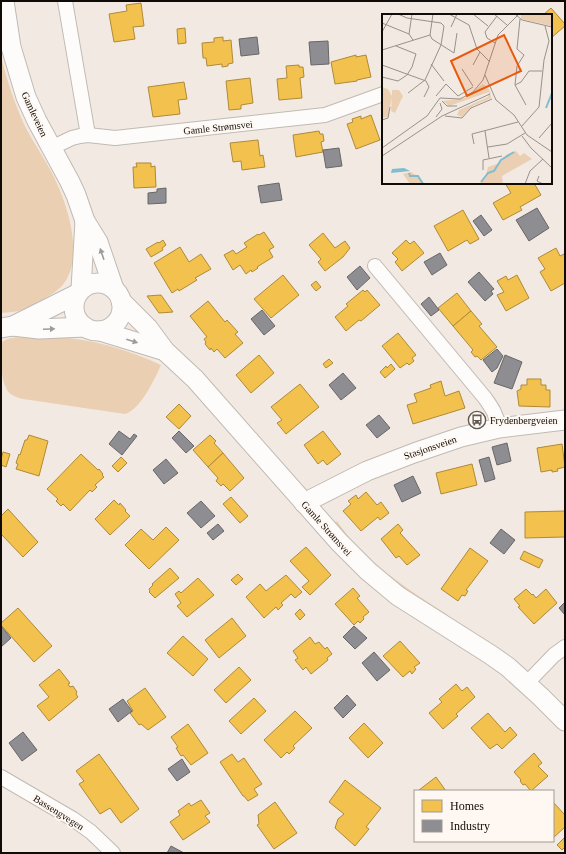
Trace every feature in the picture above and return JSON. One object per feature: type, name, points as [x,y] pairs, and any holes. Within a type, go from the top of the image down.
[{"type":"main road","name":"Gamleveien","points":[[4,1],[7,25],[18,72],[26,97],[73,188],[85,221],[98,242],[117,295]]},
{"type":"main road","name":"Gamleveien","points":[[79,292],[85,221]]},
{"type":"main road","points":[[101,283],[117,295],[122,308],[117,321],[113,326],[92,329],[39,329],[7,327],[79,292],[87,285],[101,283]]},
{"type":"main road","points":[[79,292],[74,301],[75,316],[79,323],[92,329],[165,351]]},
{"type":"main road","name":"Gamle Strømsvei","points":[[117,295],[148,328],[165,351],[195,379],[347,550],[382,584],[413,606],[491,655],[527,683],[565,721]]},
{"type":"main road","name":"Stasjonsveien","points":[[304,503],[347,480],[399,458],[461,437],[499,428],[565,420]]},
{"type":"street","points":[[65,1],[88,135]]},
{"type":"street","name":"Gamle Strømsvei","points":[[51,148],[72,138],[88,135],[115,138],[325,115],[382,94]]},
{"type":"street","points":[[375,266],[485,398],[494,410],[499,428]]},
{"type":"street","points":[[527,683],[554,655],[565,647]]},
{"type":"street","name":"Bassengvegen","points":[[1,776],[74,819],[91,832],[113,853]]},
{"type":"shaded area","points":[[1,56],[10,89],[23,122],[50,169],[63,197],[73,237],[73,251],[72,264],[68,277],[58,290],[43,300],[22,310],[1,313]]},
{"type":"shaded area","points":[[18,337],[55,337],[82,340],[109,346],[135,354],[161,365],[151,386],[136,407],[125,414],[23,399],[10,393],[5,385],[2,373],[1,343],[5,340]]},
{"type":"shaded area","points":[[337,521],[373,562],[403,585],[448,615],[446,616],[436,611],[378,571],[336,526],[335,523]]},
{"type":"building: Homes","points":[[141,3],[144,26],[133,27],[135,39],[114,42],[109,14],[127,11],[126,5]]},
{"type":"building: Homes","points":[[551,8],[565,24],[565,26],[552,37],[552,14],[544,14]]},
{"type":"building: Homes","points":[[185,28],[186,43],[178,44],[177,29]]},
{"type":"building: Homes","points":[[223,37],[223,41],[231,40],[233,63],[222,67],[222,64],[207,66],[206,58],[203,58],[202,43],[214,42],[214,38]]},
{"type":"building: Homes","points":[[356,55],[356,57],[366,55],[371,77],[357,81],[335,84],[331,62]]},
{"type":"building: Homes","points":[[299,65],[299,67],[303,67],[304,77],[300,78],[302,98],[279,100],[277,79],[287,78],[286,66]]},
{"type":"building: Homes","points":[[250,78],[253,103],[241,105],[241,109],[229,110],[226,81]]},
{"type":"building: Homes","points":[[184,82],[187,99],[178,100],[180,114],[153,117],[148,87]]},
{"type":"building: Homes","points":[[371,115],[380,140],[356,149],[347,124],[353,122],[352,119],[361,116],[361,119]]},
{"type":"building: Homes","points":[[319,131],[320,134],[323,134],[324,141],[321,142],[323,152],[296,157],[293,135]]},
{"type":"building: Homes","points":[[258,140],[260,156],[263,155],[265,167],[242,170],[241,161],[233,162],[230,143]]},
{"type":"building: Homes","points":[[136,163],[151,163],[151,167],[155,166],[156,187],[134,188],[133,167],[137,167]]},
{"type":"building: Homes","points":[[506,184],[535,184],[541,195],[520,207],[522,210],[503,220],[493,203],[511,193]]},
{"type":"building: Homes","points":[[463,210],[479,239],[470,244],[467,240],[448,251],[434,226]]},
{"type":"building: Homes","points":[[264,232],[274,247],[269,250],[273,257],[252,272],[251,270],[246,274],[240,265],[233,270],[224,255],[233,250],[236,254],[247,247],[244,243]]},
{"type":"building: Homes","points":[[323,233],[335,248],[345,241],[350,248],[343,257],[325,271],[318,262],[321,259],[309,245]]},
{"type":"building: Homes","points":[[163,240],[166,245],[162,248],[163,250],[151,257],[146,249]]},
{"type":"building: Homes","points":[[406,240],[410,244],[414,241],[424,253],[402,271],[395,262],[398,259],[392,253]]},
{"type":"building: Homes","points":[[180,247],[189,262],[201,254],[211,269],[195,278],[197,280],[179,291],[178,289],[172,293],[154,263]]},
{"type":"building: Homes","points":[[556,248],[560,256],[564,254],[565,256],[565,283],[551,291],[540,272],[545,269],[538,258]]},
{"type":"building: Homes","points":[[283,275],[299,295],[271,318],[254,299]]},
{"type":"building: Homes","points":[[517,275],[529,298],[506,311],[497,295],[504,292],[497,281],[506,276],[508,280]]},
{"type":"building: Homes","points":[[316,281],[321,287],[316,291],[311,285]]},
{"type":"building: Homes","points":[[363,290],[365,292],[367,290],[380,305],[346,331],[335,317],[348,306],[346,304]]},
{"type":"building: Homes","points":[[457,293],[471,311],[453,326],[438,308]]},
{"type":"building: Homes","points":[[161,295],[173,312],[159,313],[147,296]]},
{"type":"building: Homes","points":[[208,301],[225,322],[227,320],[238,332],[235,334],[243,343],[225,358],[217,349],[214,352],[205,344],[206,342],[204,339],[207,337],[190,316]]},
{"type":"building: Homes","points":[[471,311],[482,324],[479,326],[497,347],[481,360],[477,356],[475,357],[471,352],[473,350],[453,326]]},
{"type":"building: Homes","points":[[398,333],[416,355],[412,358],[414,361],[409,365],[407,363],[400,368],[382,346]]},
{"type":"building: Homes","points":[[259,355],[274,373],[251,393],[236,375]]},
{"type":"building: Homes","points":[[329,359],[333,363],[326,368],[323,364]]},
{"type":"building: Homes","points":[[391,364],[395,369],[385,378],[380,372],[386,366],[387,368]]},
{"type":"building: Homes","points":[[527,379],[541,379],[541,385],[546,385],[546,390],[550,390],[550,407],[519,406],[517,391],[521,389],[521,385],[527,385]]},
{"type":"building: Homes","points":[[441,381],[445,396],[459,391],[465,408],[413,424],[407,405],[417,402],[414,394],[431,388],[430,385]]},
{"type":"building: Homes","points":[[300,384],[319,407],[286,434],[277,423],[282,420],[271,407]]},
{"type":"building: Homes","points":[[179,404],[191,416],[179,429],[166,417]]},
{"type":"building: Homes","points":[[323,431],[341,454],[327,465],[323,460],[318,464],[304,445]]},
{"type":"building: Homes","points":[[29,435],[48,441],[39,476],[16,469],[19,454],[20,455],[25,440],[27,440]]},
{"type":"building: Homes","points":[[210,435],[216,441],[214,443],[223,453],[208,467],[193,450]]},
{"type":"building: Homes","points":[[562,444],[565,467],[557,469],[558,471],[552,472],[552,470],[541,472],[537,448]]},
{"type":"building: Homes","points":[[3,452],[10,454],[6,467],[1,465]]},
{"type":"building: Homes","points":[[223,453],[244,478],[230,491],[223,484],[221,486],[216,481],[218,478],[208,467]]},
{"type":"building: Homes","points":[[81,454],[98,470],[99,469],[104,477],[95,485],[97,487],[92,492],[90,490],[70,511],[63,504],[61,506],[56,501],[58,499],[47,489]]},
{"type":"building: Homes","points":[[121,457],[127,463],[118,472],[112,466]]},
{"type":"building: Homes","points":[[472,464],[477,485],[441,494],[436,473]]},
{"type":"building: Homes","points":[[366,492],[377,505],[381,502],[389,513],[380,520],[378,517],[361,531],[343,511],[351,504],[348,501],[356,495],[358,499]]},
{"type":"building: Homes","points":[[231,497],[248,516],[240,523],[223,504]]},
{"type":"building: Homes","points":[[114,500],[119,505],[120,503],[130,516],[110,535],[95,519]]},
{"type":"building: Homes","points":[[8,509],[38,542],[23,557],[1,534],[1,516]]},
{"type":"building: Homes","points":[[565,511],[565,537],[525,538],[525,512]]},
{"type":"building: Homes","points":[[398,524],[403,530],[400,533],[420,555],[407,565],[399,556],[396,558],[381,539]]},
{"type":"building: Homes","points":[[166,527],[179,540],[149,569],[125,545],[141,529],[153,540]]},
{"type":"building: Homes","points":[[306,547],[331,575],[310,595],[302,587],[309,581],[290,561]]},
{"type":"building: Homes","points":[[470,548],[488,561],[466,590],[468,591],[465,596],[462,595],[458,601],[441,589]]},
{"type":"building: Homes","points":[[524,551],[543,560],[539,568],[520,559]]},
{"type":"building: Homes","points":[[170,568],[179,578],[155,598],[149,592],[149,589],[153,585],[152,584]]},
{"type":"building: Homes","points":[[238,574],[243,579],[236,585],[231,580]]},
{"type":"building: Homes","points":[[286,575],[302,592],[295,598],[291,594],[281,603],[283,605],[278,610],[276,607],[264,618],[246,597],[260,584],[266,591]]},
{"type":"building: Homes","points":[[198,578],[214,595],[187,617],[177,606],[181,603],[175,594],[179,591],[181,593]]},
{"type":"building: Homes","points":[[353,588],[360,596],[357,598],[369,612],[363,617],[364,619],[360,623],[358,621],[354,625],[335,604]]},
{"type":"building: Homes","points":[[526,589],[536,598],[546,589],[557,603],[534,624],[518,607],[520,606],[514,599]]},
{"type":"building: Homes","points":[[18,608],[52,646],[34,662],[1,625],[1,623]]},
{"type":"building: Homes","points":[[300,609],[305,615],[300,620],[295,614]]},
{"type":"building: Homes","points":[[232,618],[246,636],[219,658],[205,640]]},
{"type":"building: Homes","points":[[183,636],[208,659],[193,676],[167,653]]},
{"type":"building: Homes","points":[[310,637],[315,644],[319,642],[325,649],[327,647],[332,654],[327,658],[328,660],[311,674],[306,667],[303,670],[295,660],[298,658],[293,651]]},
{"type":"building: Homes","points":[[400,641],[420,663],[414,667],[416,669],[412,674],[410,671],[403,677],[383,656]]},
{"type":"building: Homes","points":[[239,667],[251,680],[226,703],[214,690]]},
{"type":"building: Homes","points":[[59,669],[70,683],[68,684],[70,687],[73,686],[78,697],[49,721],[37,706],[49,697],[39,685]]},
{"type":"building: Homes","points":[[456,684],[462,691],[467,687],[475,697],[456,714],[458,716],[443,729],[429,713],[442,702],[439,699]]},
{"type":"building: Homes","points":[[145,688],[166,717],[148,730],[141,724],[139,725],[130,713],[133,711],[127,701]]},
{"type":"building: Homes","points":[[254,698],[266,711],[241,734],[229,721]]},
{"type":"building: Homes","points":[[295,711],[312,728],[293,746],[295,748],[289,754],[287,752],[281,758],[264,740]]},
{"type":"building: Homes","points":[[488,713],[505,732],[510,727],[517,735],[502,749],[497,744],[490,749],[471,728]]},
{"type":"building: Homes","points":[[364,723],[383,743],[368,758],[349,738]]},
{"type":"building: Homes","points":[[188,724],[208,753],[191,765],[183,755],[181,756],[176,748],[178,747],[171,737]]},
{"type":"building: Homes","points":[[534,753],[542,763],[538,766],[548,776],[532,790],[530,790],[525,784],[523,785],[520,781],[521,780],[514,772]]},
{"type":"building: Homes","points":[[99,754],[139,809],[121,823],[110,808],[100,814],[79,784],[84,781],[76,771]]},
{"type":"building: Homes","points":[[232,754],[238,762],[244,758],[262,784],[254,789],[258,795],[248,801],[220,762]]},
{"type":"building: Homes","points":[[436,777],[445,790],[419,790]]},
{"type":"building: Homes","points":[[345,780],[381,808],[366,827],[369,829],[355,846],[335,828],[338,819],[344,814],[329,802]]},
{"type":"building: Homes","points":[[201,800],[210,813],[205,816],[210,822],[183,840],[170,822],[180,815],[178,811],[189,803],[191,806]]},
{"type":"building: Homes","points":[[275,802],[297,833],[274,849],[257,825],[259,824],[258,815]]},
{"type":"building: Homes","points":[[554,803],[565,815],[565,827],[554,837]]},
{"type":"building: Homes","points":[[564,838],[565,847],[562,850],[557,845]]},
{"type":"building: Industry","points":[[257,37],[259,54],[241,56],[239,39]]},
{"type":"building: Industry","points":[[328,41],[329,64],[311,65],[309,42]]},
{"type":"building: Industry","points":[[339,148],[342,166],[326,168],[323,150]]},
{"type":"building: Industry","points":[[279,183],[282,200],[261,203],[258,186]]},
{"type":"building: Industry","points":[[166,188],[166,203],[148,204],[148,193],[157,192],[157,189]]},
{"type":"building: Industry","points":[[537,208],[549,228],[529,241],[516,220]]},
{"type":"building: Industry","points":[[481,215],[492,230],[484,236],[473,221]]},
{"type":"building: Industry","points":[[440,253],[447,265],[432,275],[424,262]]},
{"type":"building: Industry","points":[[360,266],[370,278],[357,290],[347,277]]},
{"type":"building: Industry","points":[[479,272],[494,289],[491,291],[493,294],[485,301],[468,282]]},
{"type":"building: Industry","points":[[429,297],[439,310],[431,316],[421,304]]},
{"type":"building: Industry","points":[[262,310],[275,326],[264,335],[251,319]]},
{"type":"building: Industry","points":[[497,349],[503,356],[497,368],[492,372],[483,360]]},
{"type":"building: Industry","points":[[505,355],[522,362],[512,389],[494,383]]},
{"type":"building: Industry","points":[[343,373],[356,388],[341,400],[329,385]]},
{"type":"building: Industry","points":[[379,415],[390,428],[377,438],[366,425]]},
{"type":"building: Industry","points":[[119,431],[130,439],[134,434],[137,436],[122,455],[109,444]]},
{"type":"building: Industry","points":[[179,431],[194,446],[186,453],[172,438]]},
{"type":"building: Industry","points":[[507,443],[511,461],[497,465],[492,447]]},
{"type":"building: Industry","points":[[489,457],[495,479],[485,482],[479,460]]},
{"type":"building: Industry","points":[[166,459],[178,473],[164,484],[153,470]]},
{"type":"building: Industry","points":[[413,476],[421,493],[402,502],[394,485]]},
{"type":"building: Industry","points":[[201,501],[215,516],[201,528],[187,513]]},
{"type":"building: Industry","points":[[218,524],[224,531],[213,540],[207,533]]},
{"type":"building: Industry","points":[[501,529],[515,540],[504,554],[490,543]]},
{"type":"building: Industry","points":[[565,602],[565,615],[559,608]]},
{"type":"building: Industry","points":[[1,626],[11,638],[1,647]]},
{"type":"building: Industry","points":[[354,626],[367,638],[355,649],[343,637]]},
{"type":"building: Industry","points":[[374,652],[390,670],[377,681],[362,663]]},
{"type":"building: Industry","points":[[347,695],[356,705],[343,718],[334,708]]},
{"type":"building: Industry","points":[[123,699],[132,711],[118,722],[109,709]]},
{"type":"building: Industry","points":[[23,732],[37,750],[22,761],[9,743]]},
{"type":"building: Industry","points":[[182,759],[190,772],[177,781],[168,769]]},
{"type":"building: Industry","points":[[171,846],[184,853],[167,853]]},
{"type":"place","name":"Frydenbergveien","points":[[477,420]]}]
